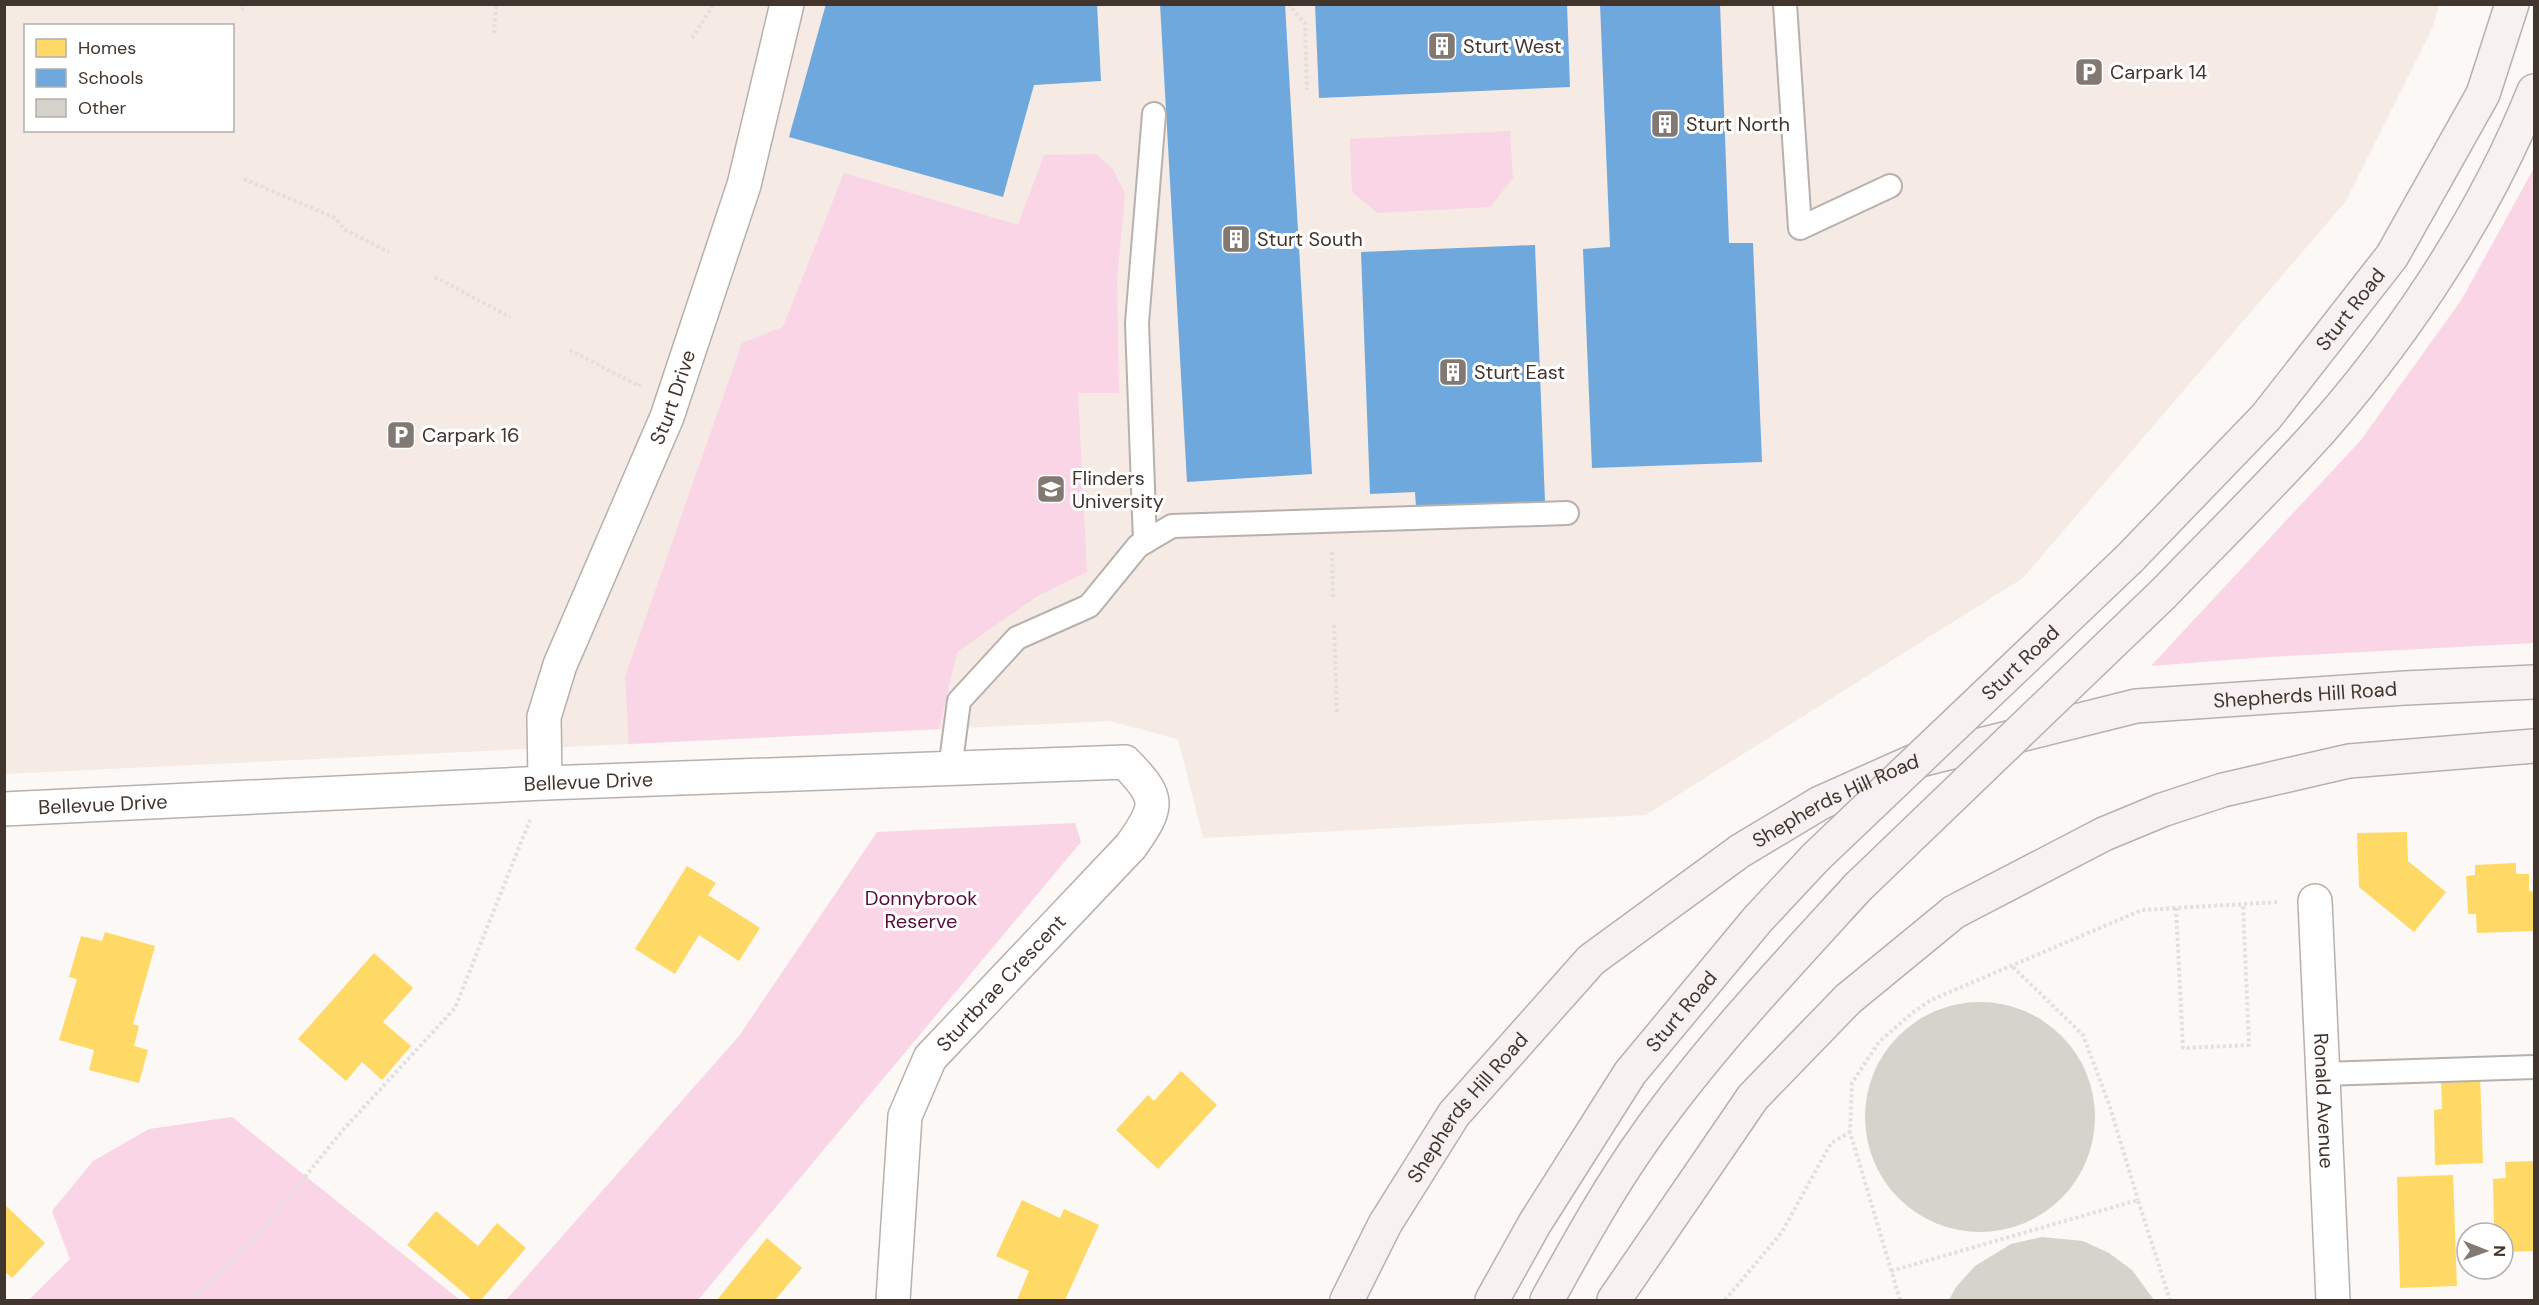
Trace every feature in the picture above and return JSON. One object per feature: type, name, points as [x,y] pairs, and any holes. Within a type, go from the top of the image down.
[{"type":"main road","name":"Sturt Road","points":[[1492,1300],[1534,1223],[1630,1073],[1758,919],[1816,857],[2128,559],[2266,417],[2392,256],[2482,94],[2512,4]]},
{"type":"main road","points":[[1547,1300],[1592,1219],[1647,1133],[1729,1029],[1858,887],[2163,594],[2326,424],[2405,323],[2473,217],[2535,91]]},
{"type":"main road","name":"Shepherds Hill Road","points":[[1347,1300],[1384,1224],[1454,1114],[1591,960],[1740,851],[1820,803],[1912,762],[2136,706],[2405,688],[2535,682]]},
{"type":"main road","points":[[1614,1300],[1753,1097],[1848,999],[1954,912],[2104,834],[2162,810],[2223,790],[2349,761],[2535,746]]},
{"type":"street","name":"Sturt Drive","points":[[545,783],[544,717],[560,665],[667,417],[744,184],[788,4]]},
{"type":"street","name":"Bellevue Drive","points":[[4,809],[545,783],[950,769],[1094,761],[1125,762],[1145,782],[1154,797]]},
{"type":"street","name":"Sturtbrae Crescent","points":[[893,1300],[905,1116],[930,1058],[1131,846],[1149,821],[1154,797]]},
{"type":"street","name":"Ronald Avenue","points":[[2315,901],[2333,1300]]},
{"type":"lane","points":[[1785,4],[1800,228],[1890,186]]},
{"type":"lane","points":[[1145,542],[1137,323],[1154,114]]},
{"type":"lane","points":[[950,769],[959,701],[1017,638],[1089,606],[1138,546],[1172,526],[1567,513]]},
{"type":"lane","points":[[2323,1074],[2535,1066]]},
{"type":"path","points":[[242,10],[246,4]]},
{"type":"path","points":[[494,33],[496,4]]},
{"type":"path","points":[[692,38],[714,4]]},
{"type":"path","points":[[1288,4],[1305,24],[1307,90]]},
{"type":"path","points":[[244,179],[335,218],[345,230],[388,252]]},
{"type":"path","points":[[435,277],[510,317]]},
{"type":"path","points":[[570,350],[639,386],[643,378]]},
{"type":"path","points":[[1332,544],[1333,600]]},
{"type":"path","points":[[1334,625],[1337,712]]},
{"type":"path","points":[[191,1300],[263,1229],[342,1131],[456,1008],[545,783]]},
{"type":"path","points":[[1900,1300],[1850,1132],[1852,1083],[1879,1042],[1912,1013],[1931,1000],[2013,967],[2142,910],[2315,901]]},
{"type":"path","points":[[2176,908],[2183,1048],[2249,1045],[2243,904]]},
{"type":"path","points":[[2013,967],[2083,1035],[2110,1107],[2170,1300]]},
{"type":"path","points":[[1725,1300],[1782,1232],[1831,1143],[1850,1132]]},
{"type":"path","points":[[1891,1271],[2138,1200]]},
{"type":"shaded area","name":"Flinders University","points":[[4,5],[2439,5],[2433,27],[2346,201],[2023,578],[1646,815],[1203,838],[1178,739],[1109,721],[5,774]]},
{"type":"green space","points":[[1510,131],[1513,178],[1490,207],[1378,213],[1352,192],[1350,139]]},
{"type":"green space","points":[[1096,154],[1112,168],[1125,194],[1117,279],[1119,393],[1078,393],[1087,572],[1039,595],[957,652],[939,729],[629,744],[625,677],[742,343],[783,327],[844,173],[1018,225],[1044,155]]},
{"type":"green space","points":[[2534,168],[2534,643],[2268,657],[2151,666],[2361,440],[2462,299]]},
{"type":"green space","name":"Donnybrook Reserve","points":[[1075,823],[1081,842],[698,1300],[506,1300],[739,1036],[877,832]]},
{"type":"green space","points":[[232,1117],[460,1300],[29,1300],[70,1259],[52,1211],[93,1161],[149,1129]]},
{"type":"building: Homes","points":[[2407,832],[2408,861],[2446,892],[2414,932],[2359,887],[2357,833]]},
{"type":"building: Homes","points":[[2516,863],[2516,874],[2529,874],[2529,891],[2534,891],[2534,931],[2477,933],[2476,914],[2468,914],[2466,876],[2475,875],[2475,865]]},
{"type":"building: Homes","points":[[687,866],[716,883],[708,895],[760,928],[739,961],[699,935],[675,974],[635,949]]},
{"type":"building: Homes","points":[[105,932],[155,946],[133,1024],[139,1026],[134,1046],[148,1050],[139,1083],[89,1070],[94,1050],[59,1040],[77,979],[69,977],[81,936],[102,941]]},
{"type":"building: Homes","points":[[374,953],[413,988],[383,1022],[411,1046],[382,1080],[362,1062],[346,1081],[298,1039]]},
{"type":"building: Homes","points":[[1181,1071],[1217,1105],[1158,1169],[1116,1130],[1148,1095],[1154,1101]]},
{"type":"building: Homes","points":[[2480,1075],[2483,1163],[2435,1165],[2434,1110],[2442,1109],[2441,1077]]},
{"type":"building: Homes","points":[[2534,1161],[2534,1251],[2515,1252],[2515,1221],[2494,1221],[2493,1179],[2506,1178],[2505,1162]]},
{"type":"building: Homes","points":[[2453,1175],[2455,1281],[2457,1286],[2400,1288],[2397,1177]]},
{"type":"building: Homes","points":[[1022,1200],[1060,1218],[1064,1209],[1099,1225],[1065,1300],[1017,1300],[1029,1271],[996,1256]]},
{"type":"building: Homes","points":[[4,1204],[45,1243],[12,1278],[4,1271]]},
{"type":"building: Homes","points":[[436,1211],[478,1246],[497,1223],[526,1248],[481,1300],[472,1300],[407,1245]]},
{"type":"building: Homes","points":[[767,1238],[802,1268],[775,1300],[717,1300]]},
{"type":"building: Schools","points":[[826,4],[1097,4],[1101,81],[1034,85],[1003,197],[789,137]]},
{"type":"building: Schools","name":"Sturt South","points":[[1160,4],[1285,4],[1312,474],[1187,482]]},
{"type":"building: Schools","name":"Sturt West","points":[[1315,4],[1567,4],[1570,87],[1319,98]]},
{"type":"building: Schools","name":"Sturt North","points":[[1600,4],[1720,4],[1729,243],[1753,243],[1762,462],[1592,468],[1583,249],[1610,247]]},
{"type":"building: Schools","name":"Sturt East","points":[[1535,245],[1545,502],[1416,507],[1415,492],[1370,494],[1361,252]]},
{"type":"building: Other","points":[[1969,1002],[1991,1002],[2034,1015],[2053,1028],[2069,1044],[2082,1063],[2090,1084],[2095,1117],[2093,1139],[2082,1171],[2069,1190],[2053,1206],[2034,1219],[2013,1227],[1991,1232],[1969,1232],[1926,1219],[1907,1206],[1891,1190],[1878,1171],[1870,1150],[1865,1128],[1865,1106],[1878,1063],[1891,1044],[1907,1028],[1926,1015],[1947,1007]]},
{"type":"building: Other","points":[[2042,1237],[2083,1241],[2109,1253],[2132,1270],[2154,1300],[1949,1300],[1956,1287],[1975,1266],[2011,1244]]},
{"type":"place","name":"Sturt West","points":[[1442,46]]},
{"type":"place","name":"Carpark 14","points":[[2089,72]]},
{"type":"place","name":"Sturt North","points":[[1665,124]]},
{"type":"place","name":"Sturt South","points":[[1236,239]]},
{"type":"place","name":"Sturt East","points":[[1453,372]]},
{"type":"place","name":"Carpark 16","points":[[401,435]]},
{"type":"place","name":"Flinders University","points":[[1051,489]]}]
